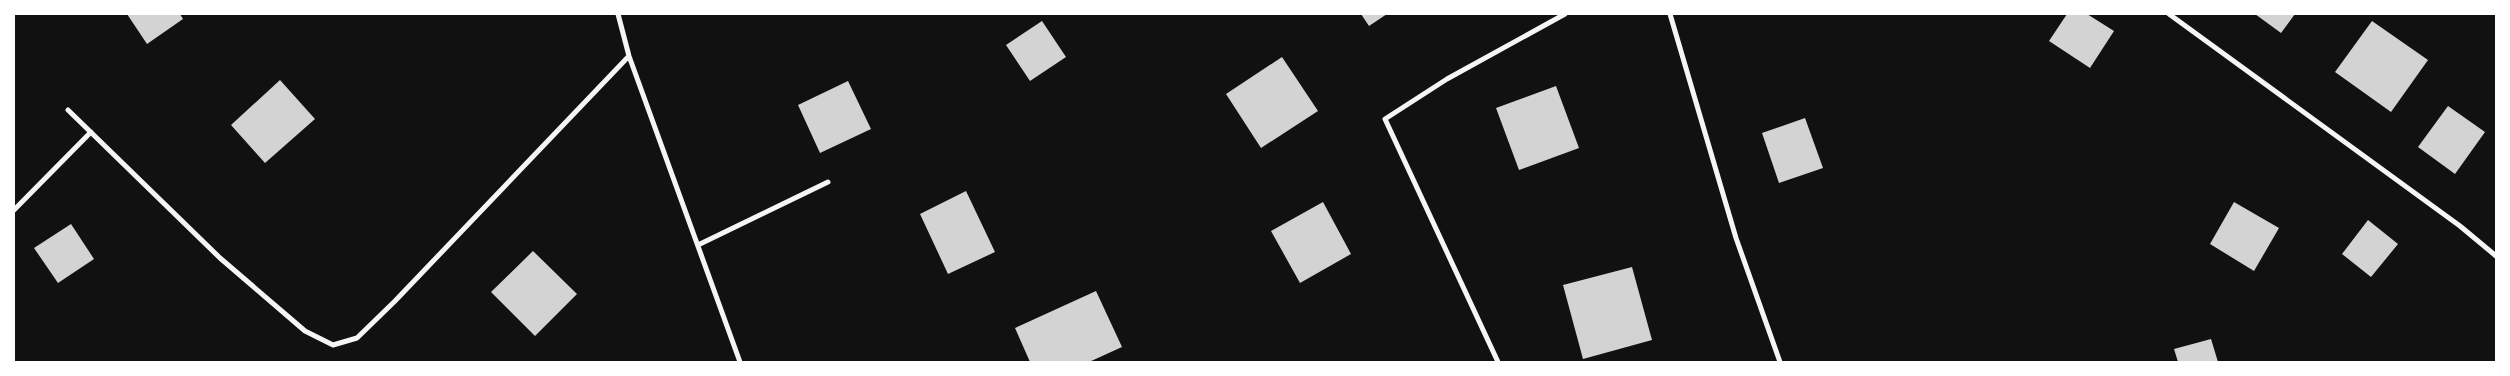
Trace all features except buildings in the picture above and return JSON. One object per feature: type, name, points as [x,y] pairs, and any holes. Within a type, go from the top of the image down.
[{"type":"street","points":[[618,14],[629,56],[740,362]]},
{"type":"street","points":[[1498,362],[1385,119],[1447,79],[1565,14]]},
{"type":"street","points":[[1670,14],[1736,238],[1780,362]]},
{"type":"street","points":[[2169,14],[2452,221],[2496,256]]},
{"type":"street","points":[[68,110],[220,258],[305,331],[333,345],[357,338],[395,301],[629,56]]},
{"type":"street","points":[[14,210],[90,132]]},
{"type":"street","points":[[698,245],[828,182]]}]
